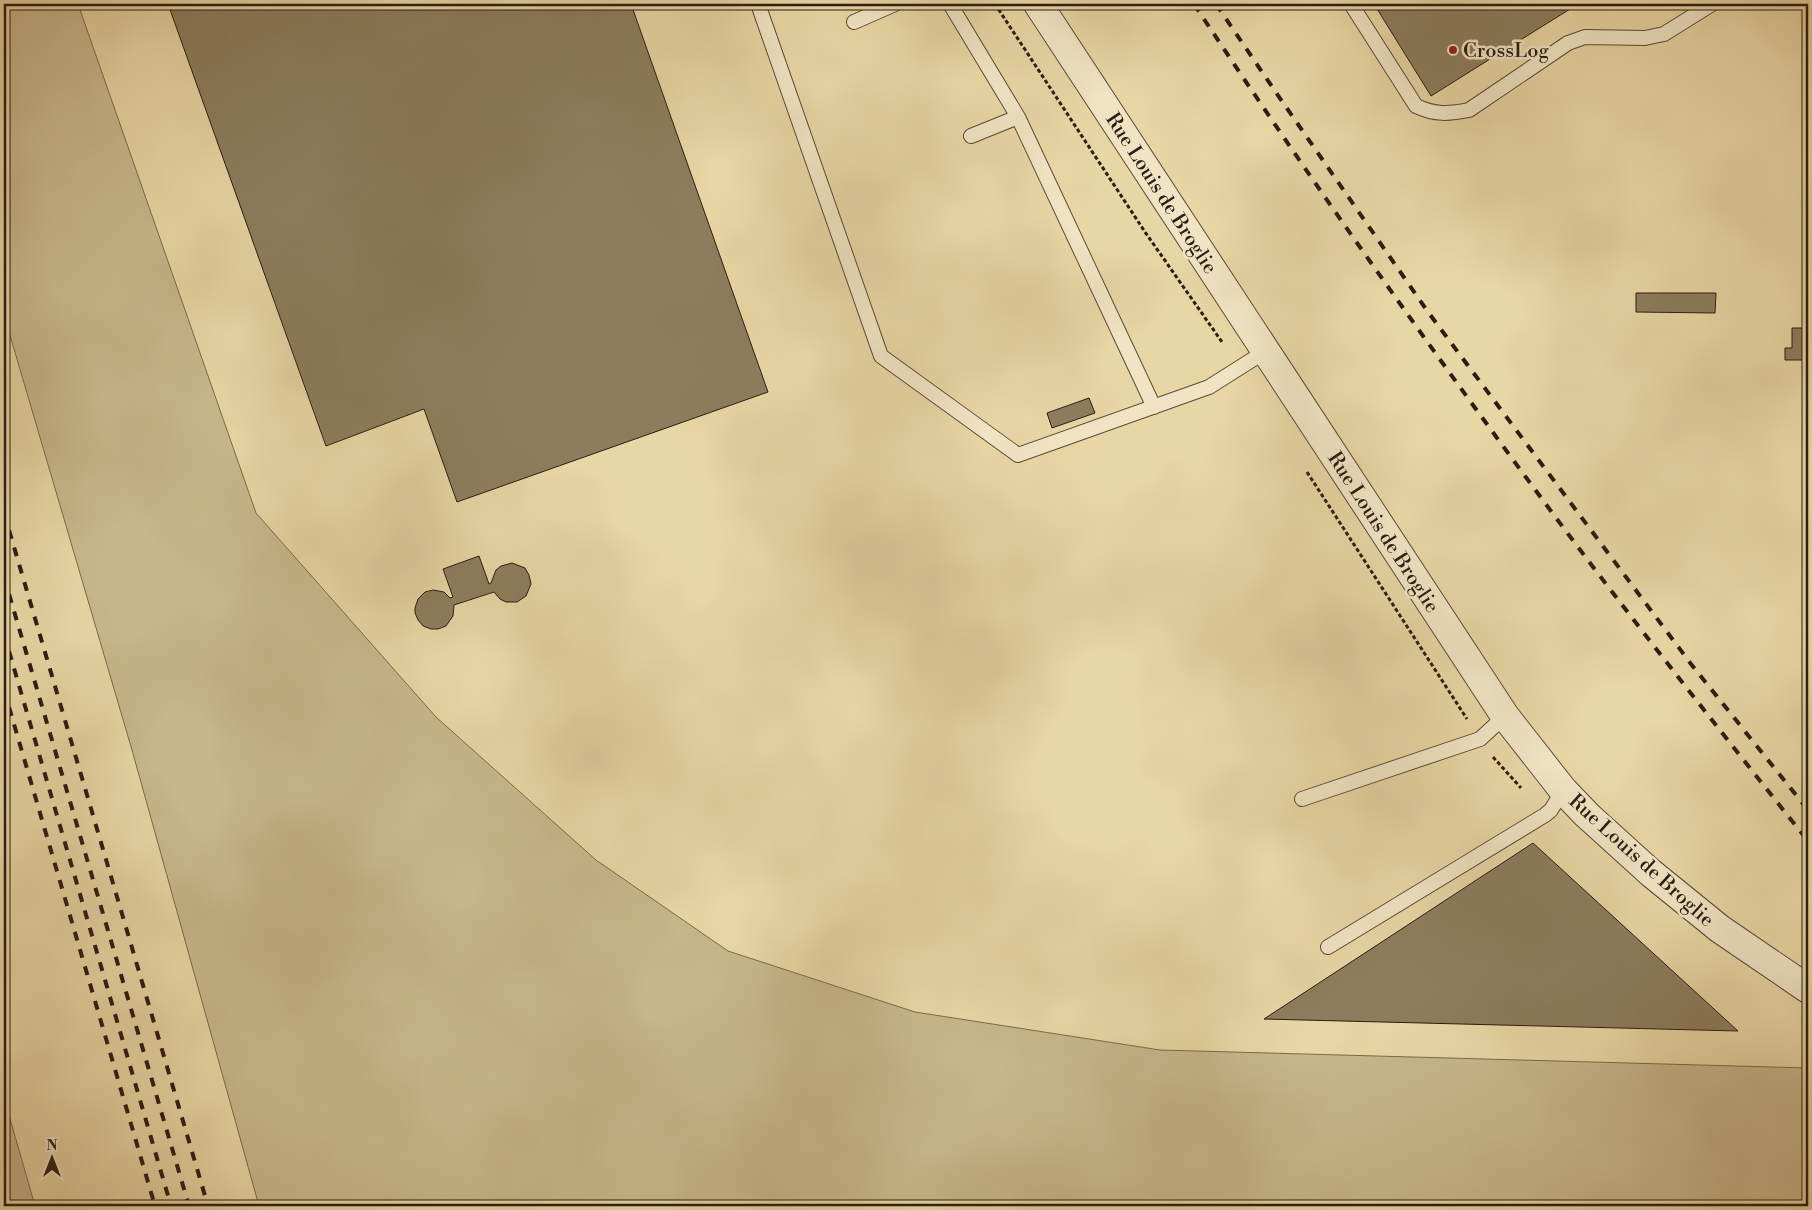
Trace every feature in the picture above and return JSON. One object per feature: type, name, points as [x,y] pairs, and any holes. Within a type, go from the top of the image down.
[{"type":"street","name":"Rue Louis de Broglie","points":[[1038,4],[1505,716],[1563,790],[1587,815],[1659,879],[1720,929],[1808,989]]},
{"type":"lane","points":[[758,4],[881,356],[1018,455],[1209,387],[1266,351]]},
{"type":"lane","points":[[854,22],[895,4]]},
{"type":"lane","points":[[950,4],[1018,117],[1154,407]]},
{"type":"lane","points":[[1351,4],[1416,106],[1430,113],[1453,113],[1469,110],[1568,43],[1585,37],[1645,38],[1664,34],[1712,4]]},
{"type":"lane","points":[[971,136],[1018,117]]},
{"type":"lane","points":[[1302,799],[1480,739],[1505,716]]},
{"type":"lane","points":[[1328,947],[1544,815],[1551,810],[1563,790]]},
{"type":"path","points":[[995,4],[1145,232],[1240,368]]},
{"type":"path","points":[[1303,466],[1484,746],[1544,815]]},
{"type":"shaded area","points":[[4,4],[78,4],[256,513],[436,717],[596,860],[728,951],[915,1012],[1160,1050],[1808,1068],[1808,1206],[259,1206],[132,750],[4,315]]},
{"type":"shaded area","points":[[4,1098],[35,1206],[4,1206]]},
{"type":"building","points":[[168,4],[631,4],[768,392],[457,502],[424,409],[326,446]]},
{"type":"building","name":"CrossLog","points":[[1374,4],[1578,4],[1431,96]]},
{"type":"building","points":[[1636,293],[1716,293],[1715,313],[1636,312]]},
{"type":"building","points":[[1806,323],[1808,323],[1808,360],[1785,360],[1785,348],[1792,348],[1792,328],[1806,328]]},
{"type":"building","points":[[1089,398],[1095,413],[1052,428],[1047,413]]},
{"type":"building","points":[[479,556],[489,584],[496,570],[501,566],[512,563],[525,568],[531,584],[526,596],[517,602],[506,602],[500,599],[494,592],[454,605],[453,616],[446,626],[431,629],[423,626],[415,613],[418,599],[425,592],[433,590],[444,592],[450,598],[453,597],[443,569]]},
{"type":"building","points":[[1533,843],[1738,1031],[1264,1019]]},
{"type":"railway","points":[[1194,4],[1321,192],[1497,438],[1640,628],[1808,841]]},
{"type":"railway","points":[[1216,4],[1428,312],[1691,664],[1808,810]]},
{"type":"railway","points":[[4,513],[208,1206]]},
{"type":"railway","points":[[4,577],[189,1206]]},
{"type":"railway","points":[[4,634],[171,1206]]},
{"type":"railway","points":[[4,690],[155,1206]]},
{"type":"place","name":"CrossLog","points":[[1453,50]]}]
